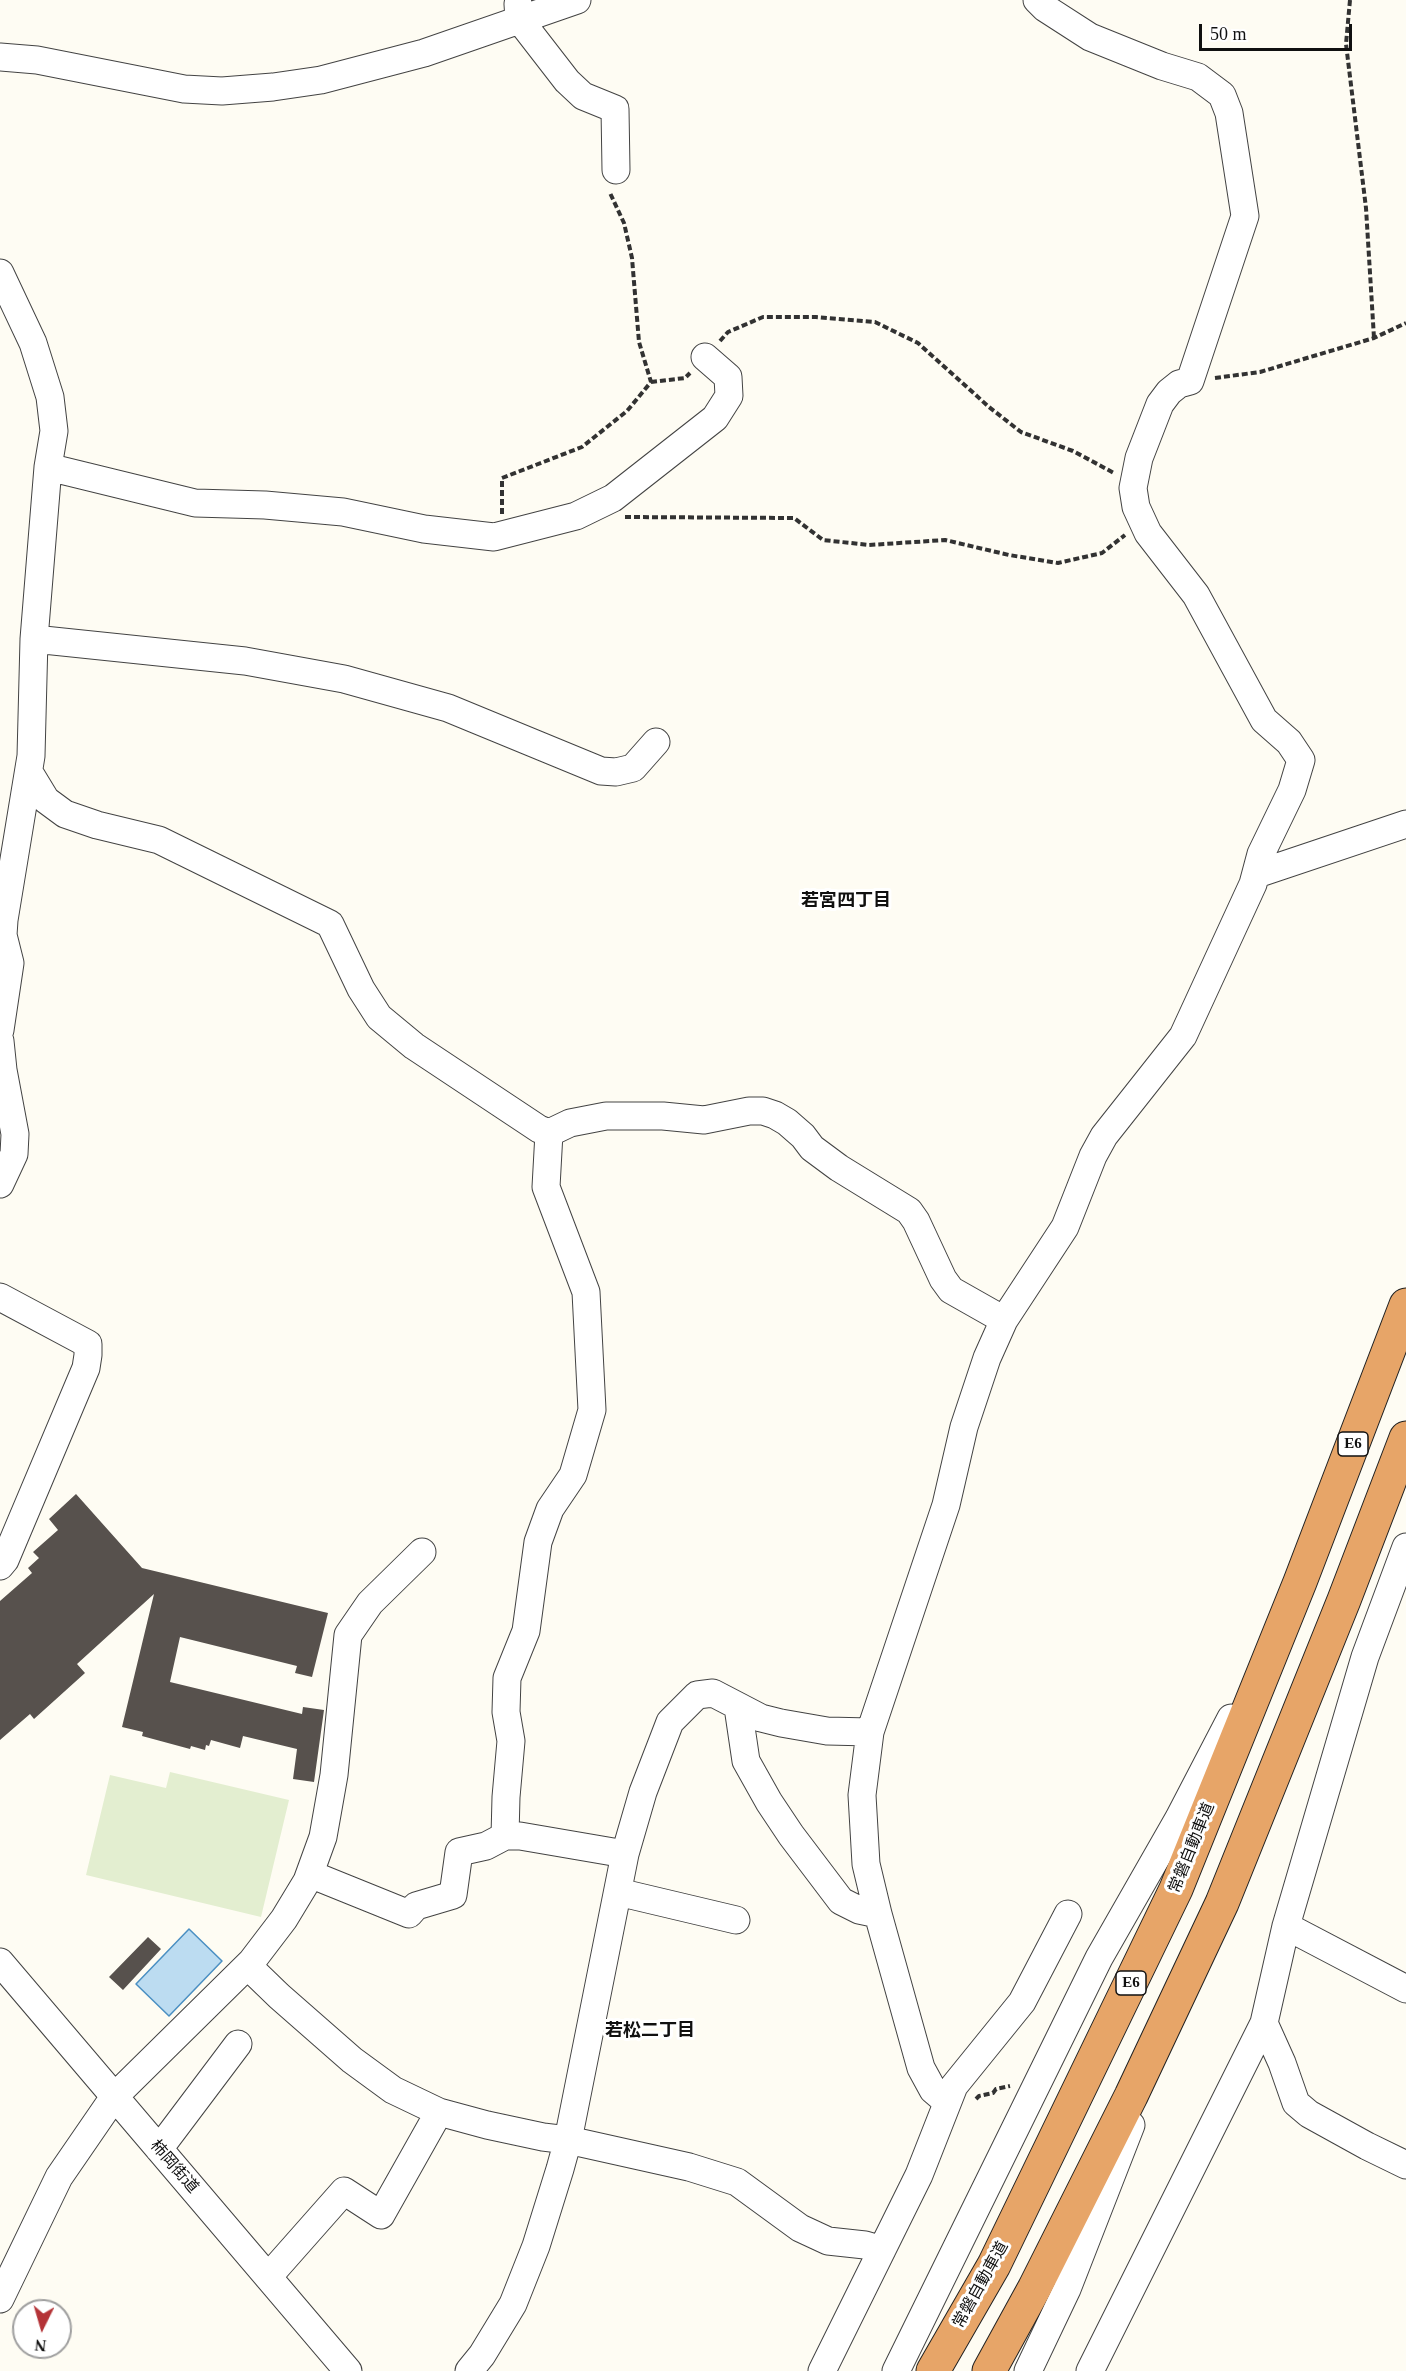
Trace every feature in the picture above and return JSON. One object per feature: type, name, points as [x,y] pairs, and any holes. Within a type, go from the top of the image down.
[{"type":"highway","name":"常磐自動車道","points":[[933,2371],[994,2265],[1176,1889],[1300,1582],[1406,1305]]},
{"type":"highway","points":[[988,2371],[1039,2279],[1131,2096],[1222,1903],[1344,1600],[1406,1438]]},
{"type":"street","points":[[0,57],[37,60],[184,89],[222,91],[321,80],[424,52],[518,9],[577,0]]},
{"type":"street","points":[[947,2102],[933,2090],[921,2068],[866,1864],[862,1795],[870,1732],[945,1505],[974,1393],[1005,1320],[1065,1227],[1093,1156],[1104,1136],[1183,1036],[1257,874],[1261,854],[1292,790],[1301,760],[1289,742],[1264,720],[1196,595],[1148,533],[1142,522],[1133,488],[1142,448],[1160,404],[1179,384],[1190,381],[1245,216],[1229,113],[1222,95],[1198,77],[1162,66],[1090,37],[1036,0]]},
{"type":"street","points":[[518,9],[567,81],[583,96],[615,109],[616,170]]},
{"type":"street","points":[[0,273],[33,343],[50,397],[54,431],[48,467],[34,639],[32,756],[2,936],[10,963],[0,1030]]},
{"type":"street","points":[[48,467],[195,503],[265,505],[343,512],[423,529],[494,537],[576,516],[613,498],[715,418],[729,396],[728,377],[705,357]]},
{"type":"street","points":[[34,639],[245,661],[344,679],[448,708],[601,771],[616,772],[633,768],[656,742]]},
{"type":"street","points":[[29,772],[46,800],[65,814],[98,825],[159,840],[330,924],[362,989],[379,1017],[414,1046],[539,1130],[549,1133],[570,1123],[606,1116],[663,1116],[704,1120],[749,1111],[763,1111],[775,1115],[787,1122],[803,1136],[812,1148],[839,1168],[909,1210],[943,1279],[951,1290],[1005,1320]]},
{"type":"street","points":[[1257,874],[1406,824]]},
{"type":"street","points":[[0,1041],[15,1134],[14,1154],[0,1184]]},
{"type":"street","points":[[505,1836],[511,1741],[506,1712],[507,1678],[526,1631],[538,1542],[550,1509],[573,1475],[592,1410],[586,1292],[546,1187],[549,1133]]},
{"type":"street","points":[[0,1297],[88,1344],[86,1368],[5,1560],[0,1566]]},
{"type":"street","points":[[1090,2371],[1264,2023],[1286,1926],[1365,1657],[1406,1546]]},
{"type":"street","points":[[0,2299],[59,2176],[114,2097],[248,1966],[284,1919],[310,1874],[323,1837],[334,1776],[348,1635],[370,1603],[422,1552]]},
{"type":"street","points":[[896,2371],[1099,1958],[1179,1818],[1300,1582]]},
{"type":"street","points":[[469,2371],[493,2339],[513,2304],[536,2246],[568,2140],[625,1854],[643,1792],[670,1722],[685,1705],[697,1695],[704,1693],[722,1697],[761,1718],[827,1731],[870,1732]]},
{"type":"street","points":[[738,1707],[746,1761],[791,1835],[841,1901],[859,1910],[878,1914]]},
{"type":"street","points":[[310,1874],[409,1914],[416,1906],[453,1895],[459,1852],[486,1846],[505,1836],[520,1836],[625,1854]]},
{"type":"street","points":[[618,1892],[736,1920]]},
{"type":"street","points":[[822,2371],[919,2175],[954,2086],[1022,2002],[1068,1914]]},
{"type":"street","points":[[1286,1926],[1406,1989]]},
{"type":"street","points":[[1028,2371],[1067,2289],[1194,1961]]},
{"type":"street","name":"柿岡街道","points":[[0,1962],[348,2371]]},
{"type":"street","points":[[248,1966],[352,2060],[393,2090],[439,2112],[543,2137],[568,2140],[689,2167],[737,2182],[800,2228],[828,2241],[865,2245],[882,2250]]},
{"type":"street","points":[[1264,2023],[1282,2062],[1296,2103],[1309,2114],[1406,2165]]},
{"type":"street","points":[[159,2150],[238,2044]]},
{"type":"street","points":[[268,2277],[344,2191],[381,2215],[439,2112]]},
{"type":"path","points":[[1350,0],[1346,44],[1366,208],[1374,338]]},
{"type":"path","points":[[616,170],[608,189],[624,223],[632,258],[639,342],[651,382]]},
{"type":"path","points":[[492,517],[502,517],[502,478],[582,447],[627,411],[651,382],[685,378],[728,332],[763,317],[816,317],[875,322],[918,343],[989,407],[1021,432],[1073,451],[1114,473],[1133,488]]},
{"type":"path","points":[[1190,381],[1260,372],[1374,338],[1406,323]]},
{"type":"path","points":[[619,517],[794,518],[823,540],[869,544],[945,540],[1009,555],[1058,563],[1102,553],[1142,522]]},
{"type":"path","points":[[947,2102],[968,2102],[976,2100],[979,2096],[993,2093],[996,2089],[1019,2086]]},
{"type":"green space","points":[[170,1772],[289,1800],[261,1917],[86,1875],[110,1775],[166,1788]]},
{"type":"water","points":[[189,1929],[222,1961],[169,2016],[136,1984]]},
{"type":"building","points":[[76,1494],[142,1568],[328,1613],[312,1677],[295,1673],[297,1666],[180,1637],[170,1682],[302,1714],[303,1707],[324,1710],[314,1782],[293,1779],[297,1749],[243,1736],[240,1748],[211,1740],[205,1750],[191,1746],[190,1749],[142,1736],[143,1732],[122,1727],[154,1594],[77,1664],[85,1673],[34,1719],[30,1714],[0,1740],[0,1601],[32,1573],[28,1568],[39,1558],[33,1552],[58,1530],[49,1519]]},
{"type":"building","points":[[148,1937],[161,1949],[123,1990],[109,1977]]},
{"type":"district","name":"若宮四丁目","points":[[846,901]]},
{"type":"district","name":"若松二丁目","points":[[650,2031]]}]
